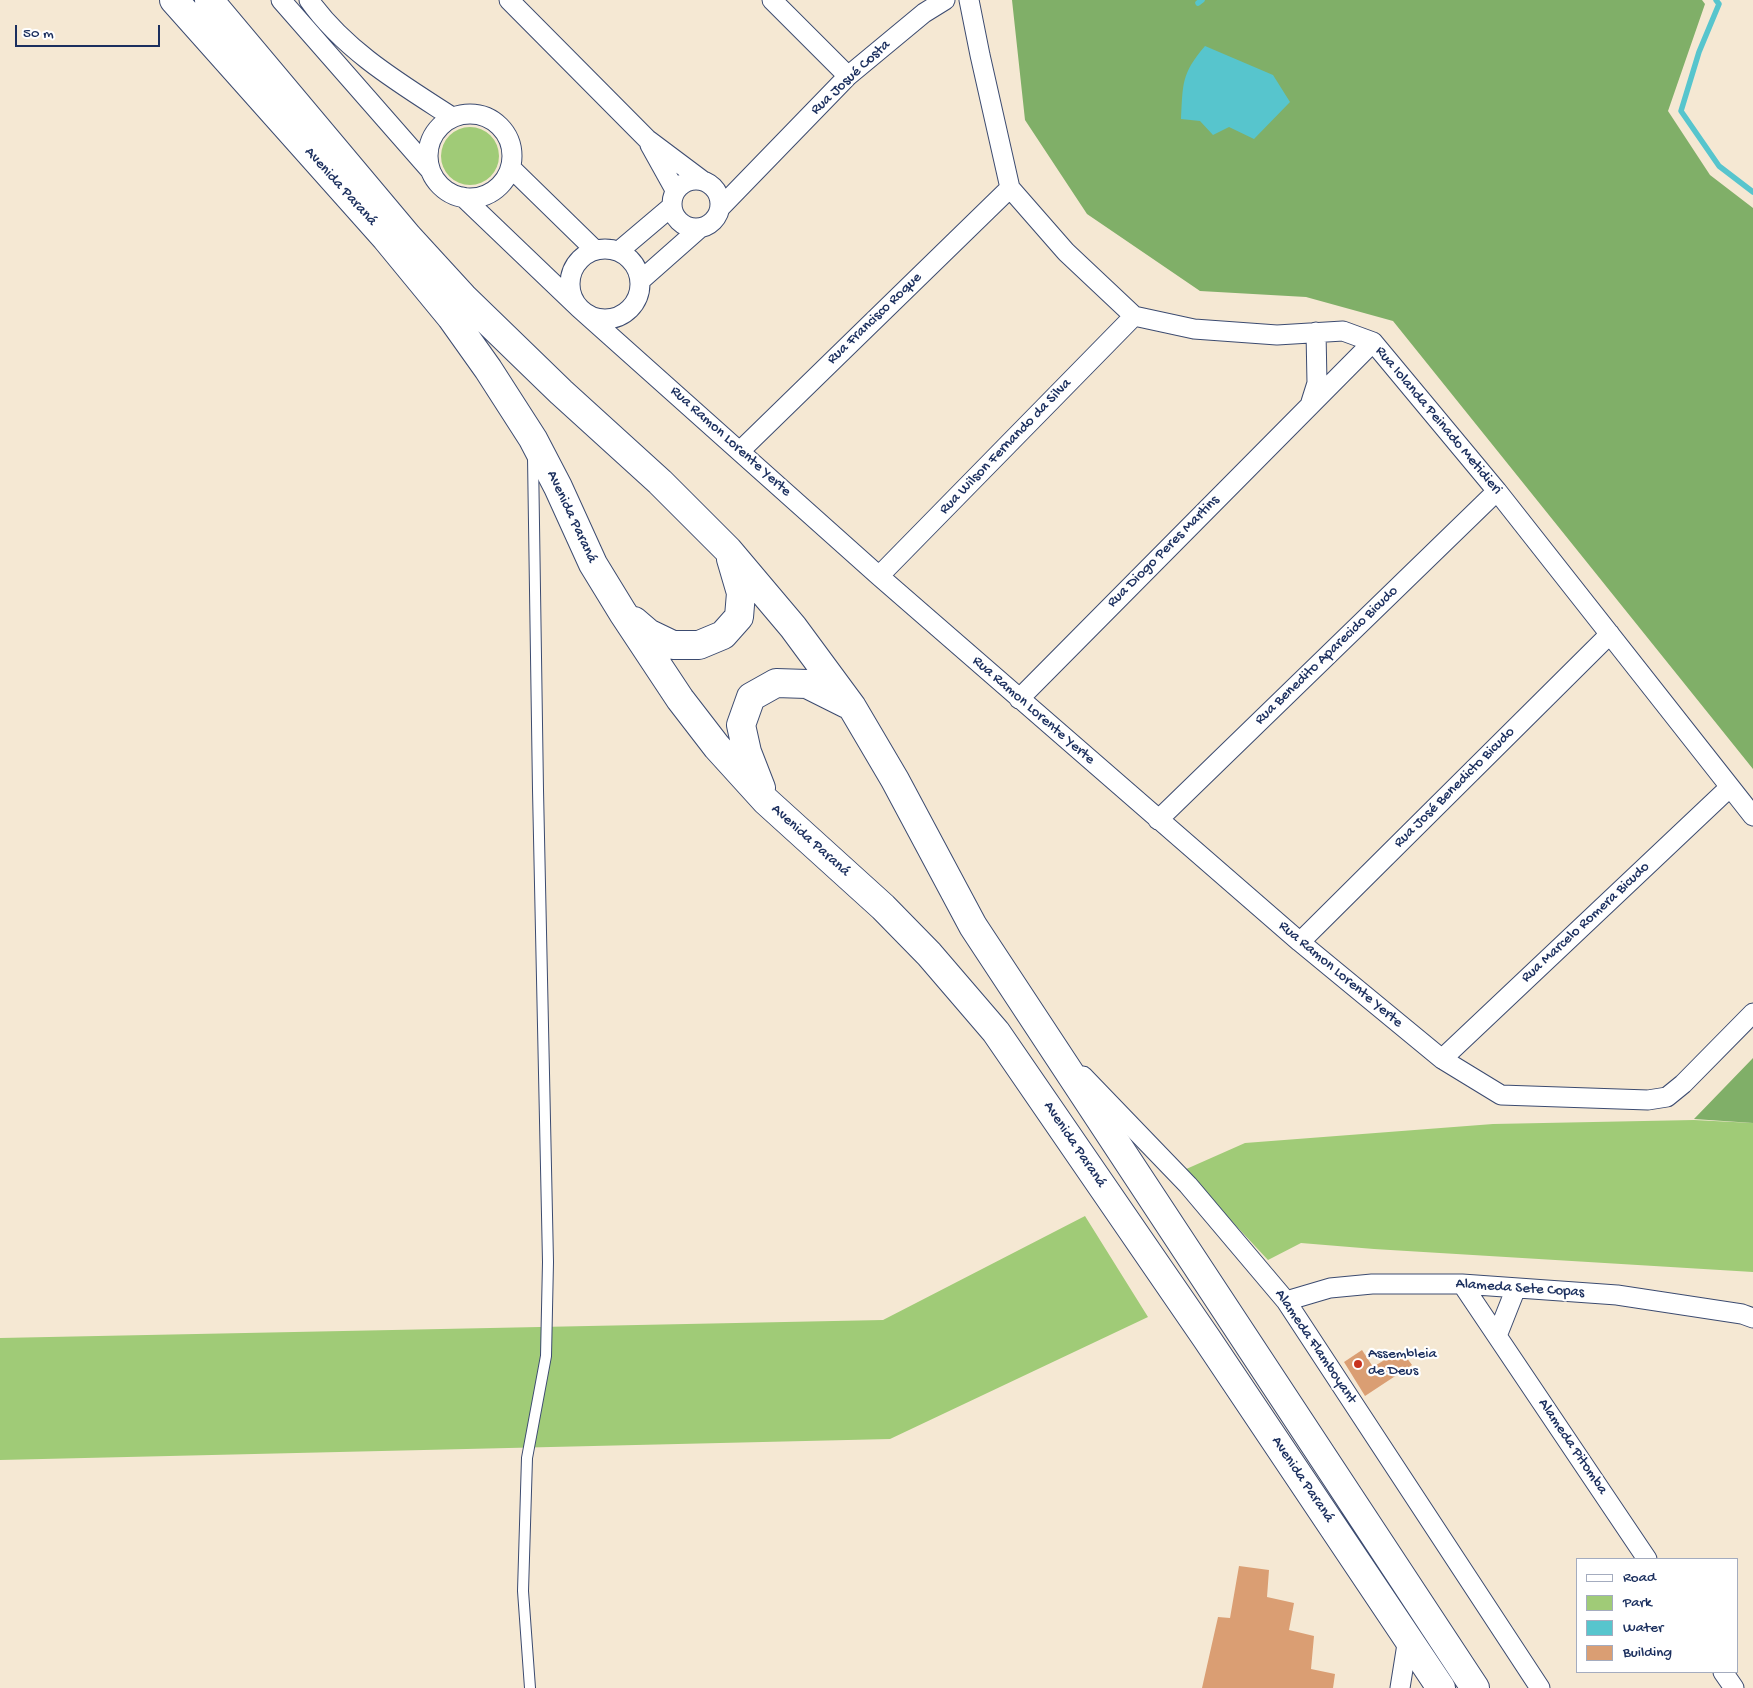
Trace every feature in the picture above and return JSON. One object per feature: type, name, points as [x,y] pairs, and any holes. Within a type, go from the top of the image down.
[{"type":"main road","name":"Avenida Paraná","points":[[174,0],[386,238],[451,317],[488,369],[533,439],[558,487],[593,564],[623,613],[680,700],[717,747],[766,801],[883,908],[929,954],[996,1032],[1207,1338],[1441,1688]]},
{"type":"main road","name":"Avenida Paraná","points":[[209,0],[408,237],[463,297],[561,392],[660,482],[728,550],[793,627],[852,707],[895,780],[973,926],[1475,1688]]},
{"type":"main road","points":[[623,613],[648,633],[673,645],[699,645],[723,635],[739,617],[741,593],[728,550]]},
{"type":"main road","points":[[766,801],[747,752],[740,725],[751,697],[776,684],[807,684],[852,707]]},
{"type":"street","points":[[282,0],[430,170],[437,183],[449,192],[462,197],[475,198],[487,195],[497,188],[511,168],[512,154],[509,141],[502,129],[492,120],[480,115],[466,114],[452,117],[438,129],[429,145],[428,158],[430,170]]},
{"type":"street","points":[[309,0],[326,21],[377,68],[452,117]]},
{"type":"street","points":[[509,0],[647,139],[708,184],[720,200],[720,208],[713,222],[700,228],[640,281]]},
{"type":"street","points":[[772,0],[848,76]]},
{"type":"street","name":"Rua Josué Costa","points":[[720,208],[848,76],[924,12],[945,0]]},
{"type":"street","points":[[969,0],[1010,188],[1066,252],[1134,316]]},
{"type":"street","points":[[647,139],[673,199],[678,221],[692,228],[700,228]]},
{"type":"street","name":"Rua Josué Costa","points":[[708,184],[763,163]]},
{"type":"street","points":[[511,168],[595,250]]},
{"type":"street","points":[[618,251],[673,199],[681,184],[695,180],[708,184]]},
{"type":"street","name":"Rua Francisco Roque","points":[[740,450],[1010,188]]},
{"type":"street","name":"Rua Ramon Lorente Yerte","points":[[462,197],[580,308],[879,576],[1300,942],[1442,1059],[1501,1095],[1648,1100],[1666,1097],[1684,1084],[1753,1013]]},
{"type":"street","points":[[607,248],[618,251],[633,263],[638,272],[640,281],[638,293],[633,304],[625,312],[614,318],[596,318],[580,308],[572,298],[569,287],[570,274],[584,255],[595,250],[607,248]]},
{"type":"street","name":"Rua Iolanda Peinado Metidieri","points":[[1134,316],[1194,329],[1277,335],[1342,331],[1373,342],[1496,491],[1753,816]]},
{"type":"street","name":"Rua Wilson Fernando da Silva","points":[[879,576],[1134,316]]},
{"type":"street","name":"Rua Diogo Peres Martins","points":[[1310,405],[1317,383],[1316,332]]},
{"type":"street","points":[[1277,335],[1298,341],[1318,362]]},
{"type":"street","name":"Rua Diogo Peres Martins","points":[[1019,699],[1373,342]]},
{"type":"street","name":"Rua Benedito Aparecido Bicudo","points":[[1158,820],[1496,491]]},
{"type":"street","name":"Rua José Benedicto Bicudo","points":[[1300,942],[1610,634]]},
{"type":"street","name":"Rua Marcelo Romera Bicudo","points":[[1442,1059],[1730,787]]},
{"type":"street","name":"Alameda Flamboyant","points":[[1047,1039],[1188,1185],[1286,1301],[1540,1688]]},
{"type":"street","name":"Alameda Sete Copas","points":[[1286,1301],[1330,1288],[1372,1284],[1462,1284],[1617,1295],[1742,1314],[1753,1318]]},
{"type":"street","name":"Alameda Pitomba","points":[[1462,1284],[1646,1558]]},
{"type":"street","points":[[1497,1336],[1516,1288]]},
{"type":"street","points":[[1400,1688],[1408,1638]]},
{"type":"street","points":[[1724,1673],[1734,1688]]},
{"type":"lane","points":[[530,1688],[523,1592],[527,1458],[546,1356],[548,1262],[538,799],[533,439]]},
{"type":"green space","points":[[1012,0],[1702,0],[1705,4],[1668,111],[1710,175],[1753,208],[1753,769],[1393,321],[1306,297],[1200,291],[1087,214],[1025,120]]},
{"type":"green space","points":[[470,127],[486,132],[494,140],[499,156],[494,172],[486,180],[470,185],[454,180],[446,172],[441,156],[446,140],[454,132]]},
{"type":"green space","points":[[1753,1058],[1753,1123],[1694,1119]]},
{"type":"green space","points":[[1694,1120],[1753,1123],[1753,1272],[1301,1243],[1268,1260],[1184,1170],[1245,1143],[1493,1124]]},
{"type":"green space","points":[[1085,1216],[1148,1317],[890,1439],[0,1460],[0,1338],[883,1320]]},
{"type":"water","points":[[1205,46],[1273,75],[1290,102],[1254,139],[1229,127],[1213,135],[1200,121],[1181,119],[1183,88],[1187,72]]},
{"type":"building","points":[[1362,1350],[1373,1367],[1401,1350],[1412,1365],[1365,1396],[1344,1362]]},
{"type":"building","points":[[1239,1566],[1269,1570],[1267,1597],[1294,1603],[1289,1630],[1314,1636],[1311,1669],[1335,1674],[1333,1688],[1202,1688],[1218,1617],[1230,1618]]},
{"type":"waterway","points":[[1198,3],[1202,0]]},
{"type":"waterway","points":[[1716,0],[1719,4],[1699,52],[1681,111],[1719,166],[1753,192]]},
{"type":"place","name":"Assembleia de Deus","points":[[1358,1364]]}]
